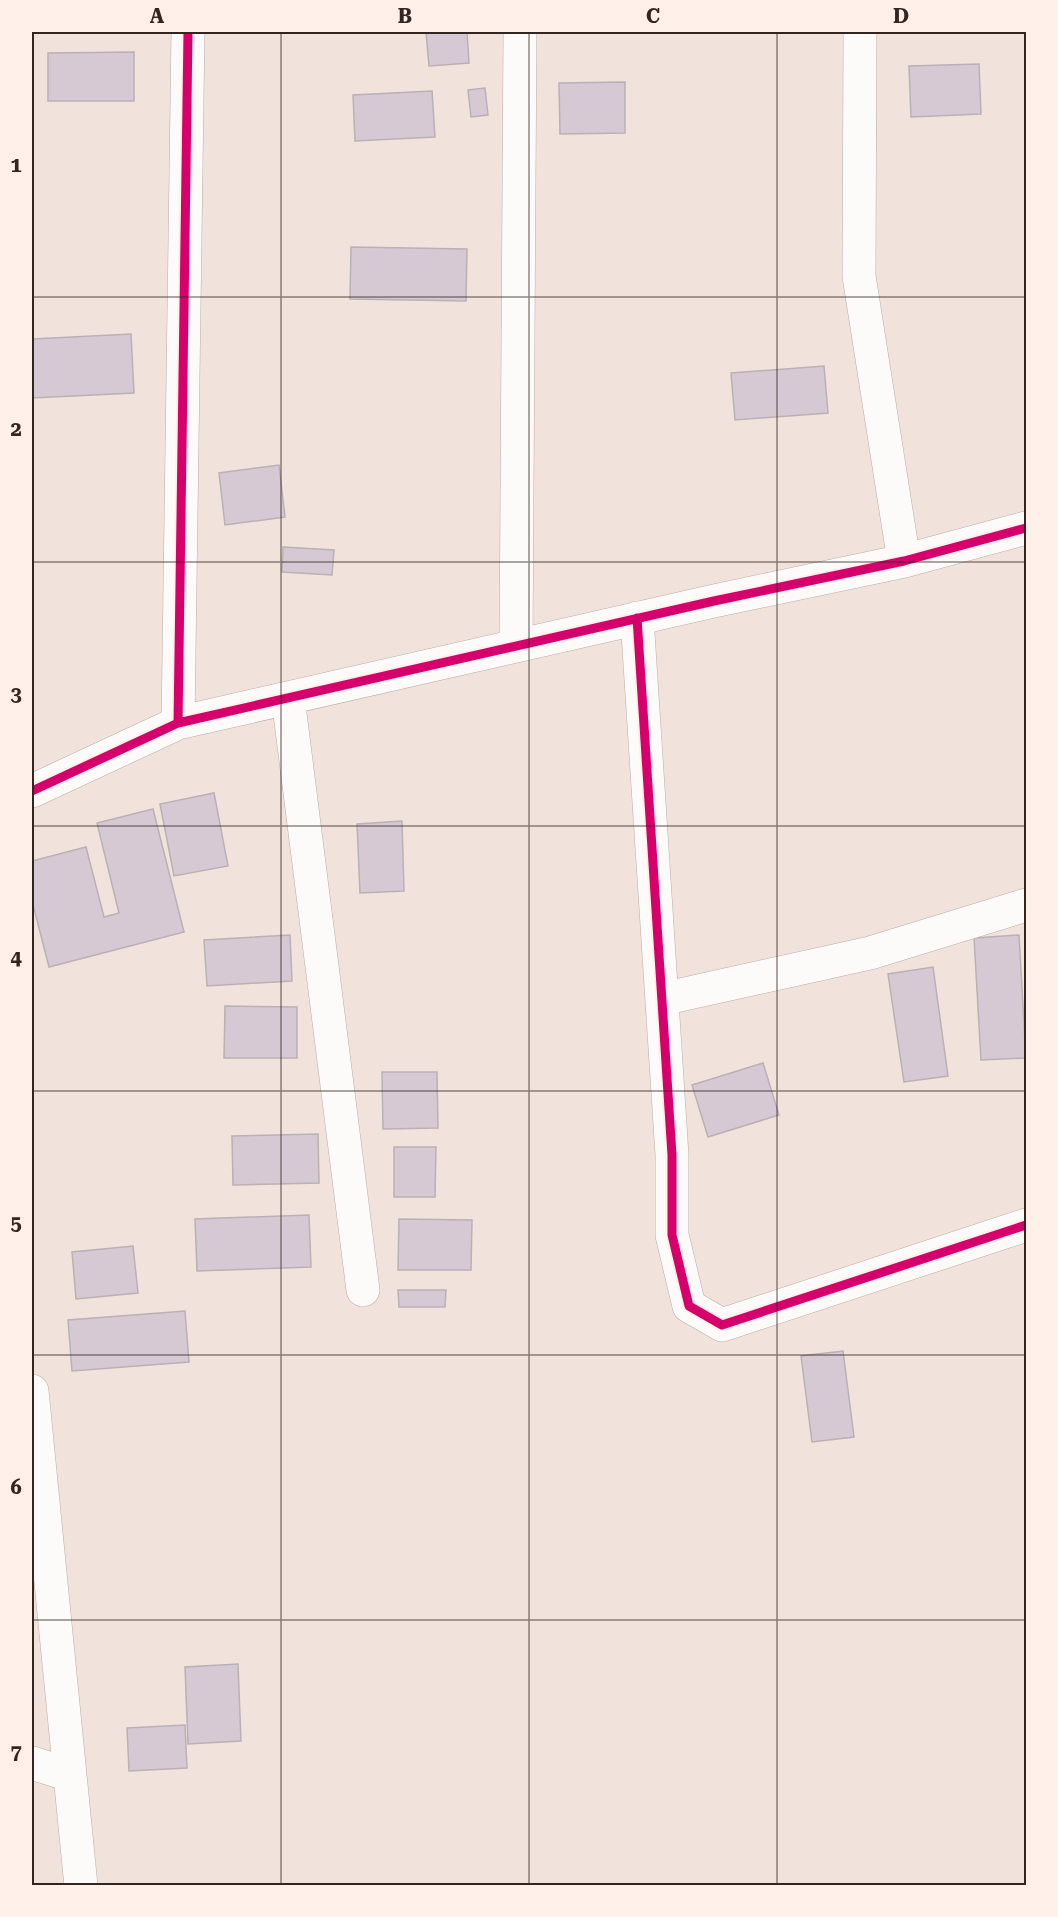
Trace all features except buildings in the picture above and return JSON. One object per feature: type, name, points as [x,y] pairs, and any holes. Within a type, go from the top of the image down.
[{"type":"street","points":[[178,723],[188,32]]},
{"type":"street","points":[[516,646],[520,32]]},
{"type":"street","points":[[860,32],[859,276],[904,561]]},
{"type":"street","points":[[32,790],[178,723],[637,618],[904,561],[1026,528]]},
{"type":"street","points":[[637,618],[672,1155],[672,1235],[689,1306],[722,1325],[1026,1225]]},
{"type":"street","points":[[288,698],[363,1290]]},
{"type":"street","points":[[662,999],[870,953],[1026,905]]},
{"type":"street","points":[[32,1391],[81,1886]]},
{"type":"street","points":[[32,1763],[70,1774]]},
{"type":"cycle path","points":[[178,723],[188,32]]},
{"type":"cycle path","points":[[32,791],[178,723],[714,601],[904,561],[1026,528]]},
{"type":"cycle path","points":[[637,618],[672,1155],[672,1235],[689,1306],[722,1325],[1026,1225]]}]
